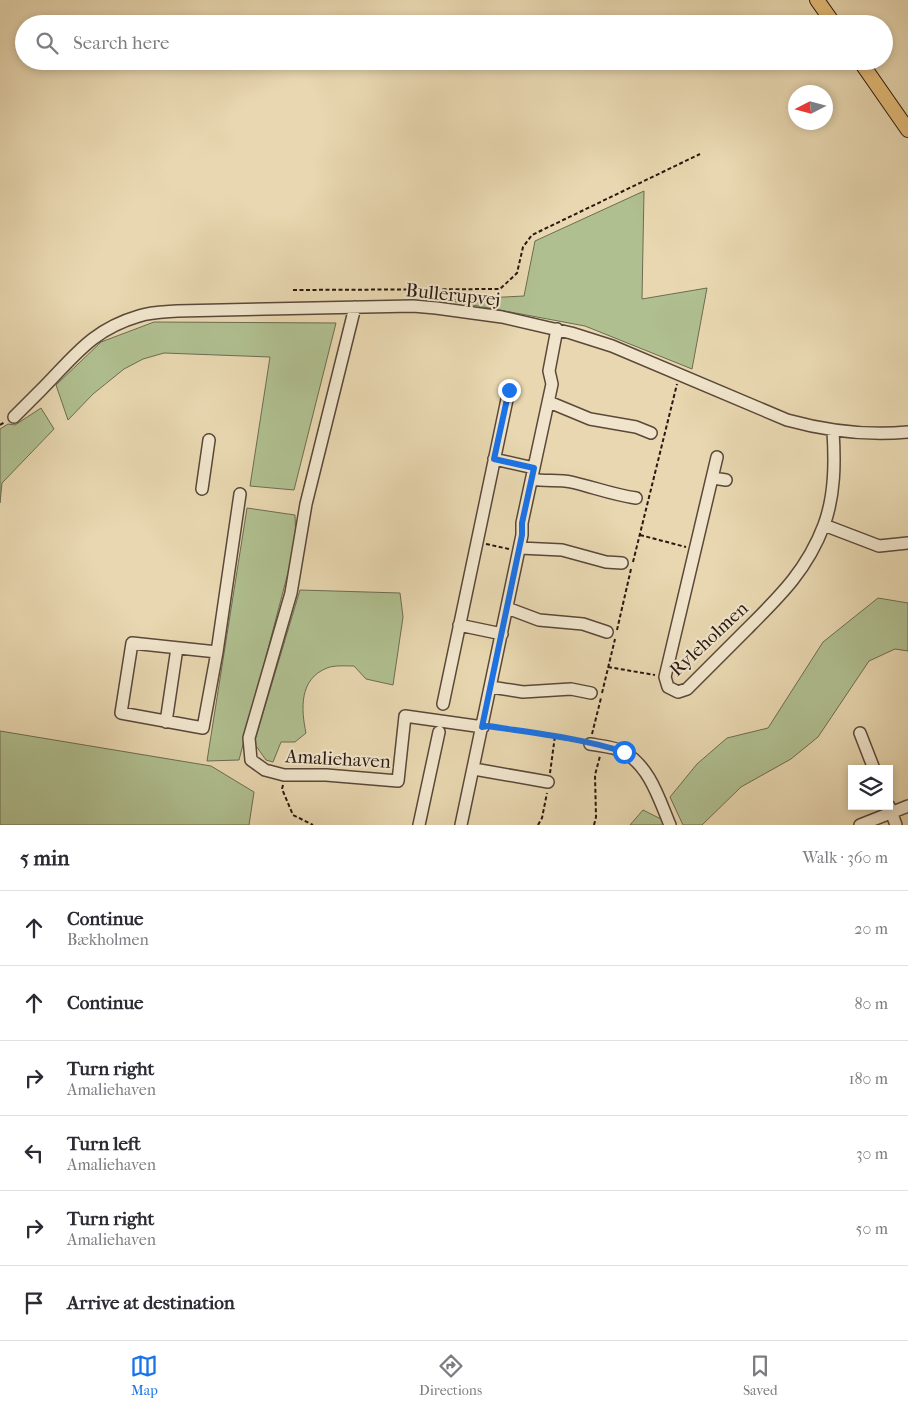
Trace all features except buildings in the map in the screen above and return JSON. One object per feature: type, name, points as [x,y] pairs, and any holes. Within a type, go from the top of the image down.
[{"type":"main road","points":[[817,0],[828,15]]},
{"type":"main road","points":[[866,70],[908,130]]},
{"type":"street","name":"Bullerupvej","points":[[14,417],[42,390],[76,352],[90,340],[109,328],[140,316],[177,311],[413,306],[502,317],[557,329],[612,346],[787,420],[833,431],[880,434],[908,432]]},
{"type":"street","name":"Amaliehaven","points":[[355,307],[306,504],[291,593],[249,738],[251,760],[265,770],[284,775],[326,775],[398,781],[406,716],[482,727]]},
{"type":"street","points":[[461,825],[492,687],[519,549],[522,523],[552,384],[549,371],[557,329]]},
{"type":"street","points":[[442,704],[509,390]]},
{"type":"street","points":[[548,402],[590,418],[636,427],[651,433]]},
{"type":"street","name":"Ryleholmen","points":[[717,457],[665,677],[672,690],[678,692],[687,689],[795,580],[809,558],[824,525],[831,496],[834,476],[833,431]]},
{"type":"street","points":[[202,489],[209,440]]},
{"type":"street","points":[[494,459],[533,473],[542,481],[569,482],[636,498]]},
{"type":"street","points":[[713,478],[726,480]]},
{"type":"street","points":[[217,652],[132,643],[121,714],[203,728],[217,652],[240,494]]},
{"type":"street","points":[[824,525],[879,546],[908,543]]},
{"type":"street","points":[[519,549],[562,550],[606,562],[622,563]]},
{"type":"street","points":[[508,608],[540,620],[583,624],[607,632]]},
{"type":"street","points":[[459,625],[502,634]]},
{"type":"street","points":[[166,722],[177,648]]},
{"type":"street","points":[[492,687],[523,692],[572,690],[591,693]]},
{"type":"street","points":[[418,825],[438,732]]},
{"type":"street","points":[[860,733],[872,765]]},
{"type":"street","points":[[590,744],[624,752],[639,764],[652,782],[670,825]]},
{"type":"street","points":[[474,769],[548,782]]},
{"type":"street","points":[[893,808],[908,806]]},
{"type":"street","points":[[860,825],[888,810]]},
{"type":"street","points":[[890,810],[896,825]]},
{"type":"path","points":[[292,290],[500,289],[517,272],[523,247],[532,235],[700,154]]},
{"type":"path","points":[[482,727],[488,726],[556,736],[590,744],[680,375]]},
{"type":"path","points":[[640,535],[695,550]]},
{"type":"path","points":[[477,542],[519,549]]},
{"type":"path","points":[[608,666],[665,677]]},
{"type":"path","points":[[594,825],[596,817],[595,775],[602,746]]},
{"type":"path","points":[[284,775],[282,789],[293,815],[314,825]]},
{"type":"green space","points":[[644,191],[642,299],[707,288],[692,369],[585,326],[446,300],[524,296],[535,241]]},
{"type":"green space","points":[[154,322],[336,323],[294,490],[250,486],[270,357],[164,353],[143,359],[124,369],[93,394],[68,420],[56,385],[101,342]]},
{"type":"green space","points":[[41,408],[54,429],[2,483],[0,503],[0,429],[8,424],[15,425]]},
{"type":"green space","points":[[247,508],[295,515],[296,542],[239,760],[207,761]]},
{"type":"green space","points":[[300,590],[400,593],[403,617],[393,685],[366,679],[354,666],[333,666],[318,673],[311,679],[304,696],[303,714],[306,733],[295,742],[281,742],[273,762],[266,760],[254,743]]},
{"type":"green space","points":[[878,598],[908,603],[908,651],[895,649],[869,661],[818,737],[791,759],[741,787],[702,825],[683,825],[670,797],[697,764],[727,738],[768,728],[823,642]]},
{"type":"green space","points":[[0,731],[211,766],[254,792],[249,825],[0,825]]},
{"type":"green space","points":[[643,810],[661,819],[664,825],[630,825]]},
{"type":"route","points":[[509,390],[494,459],[534,468],[492,687],[482,727],[488,726],[556,736],[610,747],[624,752]]}]
